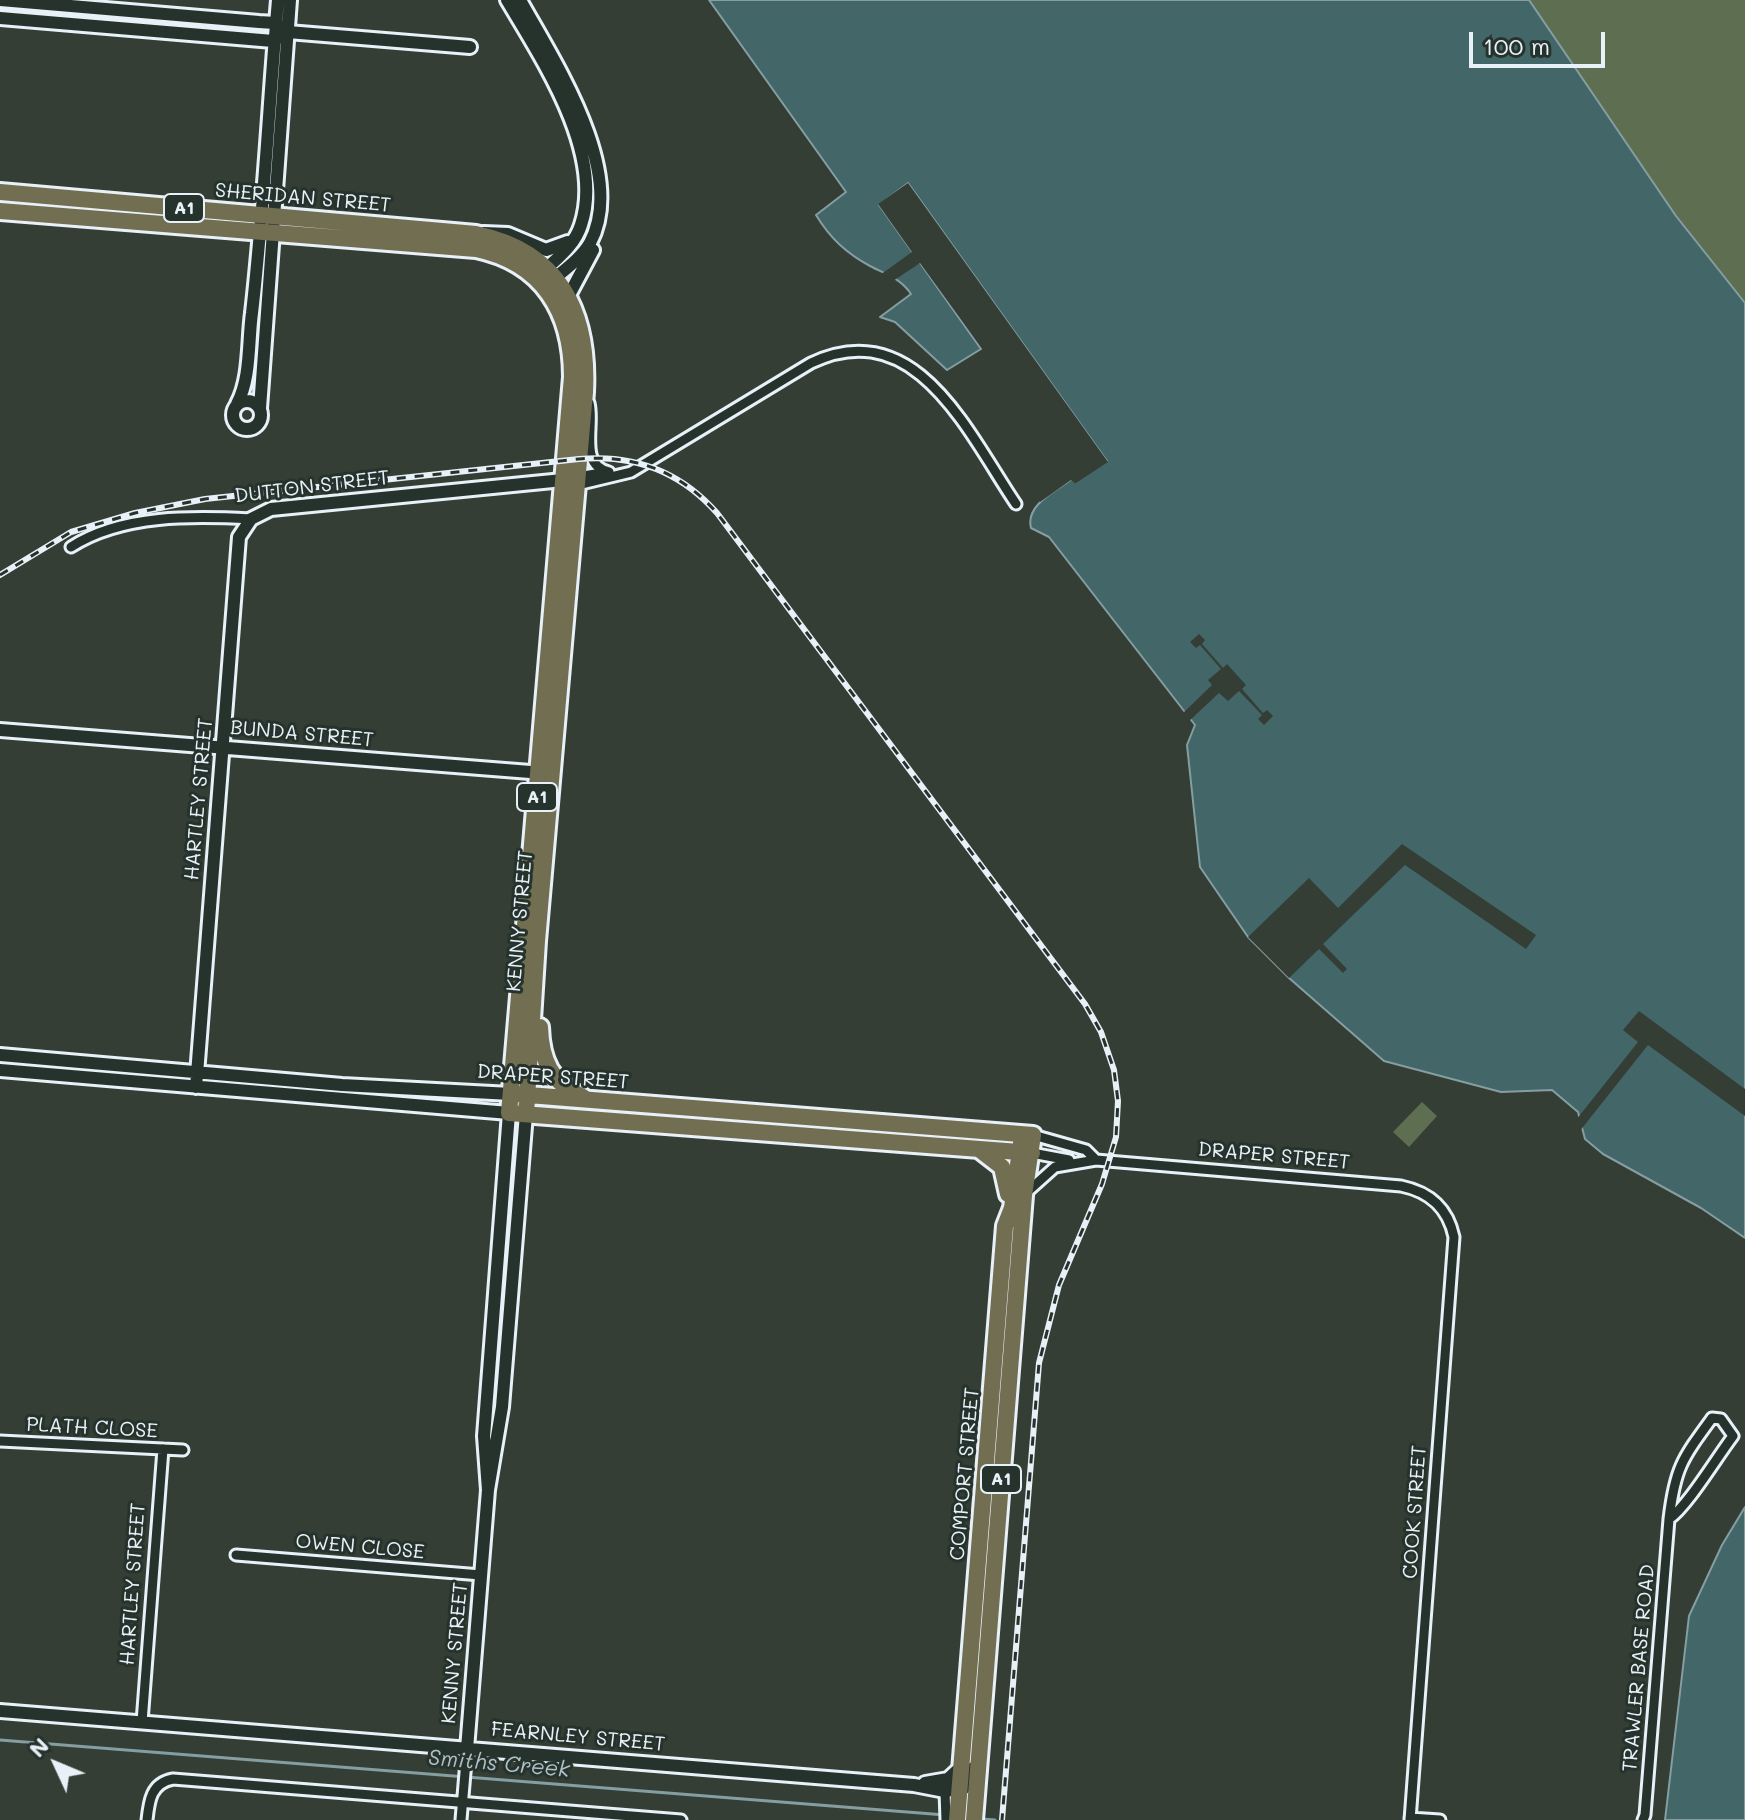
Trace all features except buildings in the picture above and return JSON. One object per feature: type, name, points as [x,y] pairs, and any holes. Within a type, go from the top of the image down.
[{"type":"highway","name":"SHERIDAN STREET","points":[[0,192],[476,249],[547,277]]},
{"type":"highway","name":"SHERIDAN STREET","points":[[0,211],[476,234],[518,248],[547,277]]},
{"type":"highway","name":"KENNY STREET","points":[[518,1114],[573,481],[585,392],[584,336],[568,297],[547,277]]},
{"type":"highway","name":"KENNY STREET","points":[[547,277],[571,343],[573,481]]},
{"type":"highway","name":"KENNY STREET","points":[[519,1094],[537,941],[546,774]]},
{"type":"highway","points":[[537,941],[544,1060],[565,1088],[588,1099]]},
{"type":"highway","name":"DRAPER STREET","points":[[519,1094],[1028,1134]]},
{"type":"highway","name":"DRAPER STREET","points":[[518,1114],[1026,1153]]},
{"type":"highway","name":"COMPORT STREET","points":[[961,1805],[985,1691],[1028,1134]]},
{"type":"highway","points":[[979,1149],[997,1161],[1008,1180],[1005,1226]]},
{"type":"highway","name":"COMPORT STREET","points":[[961,1805],[1005,1226],[1026,1153]]},
{"type":"street","points":[[0,0],[275,23],[288,32],[470,47]]},
{"type":"street","points":[[278,0],[273,41],[268,224],[263,362],[259,422],[247,429],[234,422],[233,413],[245,376],[268,224],[290,0]]},
{"type":"street","points":[[507,0],[562,99],[576,139],[584,188],[582,222],[576,237],[547,277]]},
{"type":"street","points":[[520,0],[583,117],[594,159],[598,200],[597,241],[568,297]]},
{"type":"street","points":[[0,18],[273,41],[288,32]]},
{"type":"street","points":[[583,117],[591,172],[584,188]]},
{"type":"street","points":[[563,253],[584,232],[591,205],[598,200]]},
{"type":"street","points":[[547,277],[588,245],[596,228],[598,200]]},
{"type":"street","points":[[476,234],[504,233],[546,250],[576,237]]},
{"type":"street","name":"DUTTON STREET","points":[[71,547],[100,532],[134,524],[213,517],[251,519],[271,509],[622,476],[811,363],[838,352],[866,350],[894,358],[934,386],[1016,504]]},
{"type":"street","points":[[245,376],[263,362]]},
{"type":"street","points":[[585,392],[591,413],[591,455],[598,467],[609,472]]},
{"type":"street","points":[[237,404],[249,400],[260,408]]},
{"type":"street","name":"DUTTON STREET","points":[[573,481],[642,466]]},
{"type":"street","name":"HARTLEY STREET","points":[[196,1087],[239,537],[251,519]]},
{"type":"street","name":"BUNDA STREET","points":[[0,730],[546,774]]},
{"type":"street","name":"DRAPER STREET","points":[[0,1055],[342,1085],[519,1094]]},
{"type":"street","name":"DRAPER STREET","points":[[0,1070],[518,1114]]},
{"type":"street","name":"KENNY STREET","points":[[461,1820],[488,1490],[484,1436],[518,1114]]},
{"type":"street","name":"DRAPER STREET","points":[[1028,1134],[1086,1150],[1096,1160]]},
{"type":"street","name":"DRAPER STREET","points":[[1026,1153],[1080,1163]]},
{"type":"street","name":"DRAPER STREET","points":[[1024,1195],[1055,1167],[1096,1160],[1401,1186],[1426,1194],[1443,1208]]},
{"type":"street","name":"COOK STREET","points":[[1410,1819],[1454,1237],[1443,1208]]},
{"type":"street","name":"TRAWLER BASE ROAD","points":[[1643,1820],[1669,1519],[1674,1479],[1681,1460],[1712,1418],[1721,1419],[1733,1436],[1687,1497],[1683,1509],[1669,1519]]},
{"type":"street","name":"PLATH CLOSE","points":[[0,1441],[183,1450]]},
{"type":"street","name":"HARTLEY STREET","points":[[142,1722],[163,1449]]},
{"type":"street","name":"OWEN CLOSE","points":[[236,1555],[481,1575]]},
{"type":"street","name":"FEARNLEY STREET","points":[[0,1711],[914,1785],[948,1779],[962,1765]]},
{"type":"street","points":[[147,1820],[150,1798],[156,1787],[168,1780],[179,1779],[681,1820]]},
{"type":"street","name":"FEARNLEY STREET","points":[[914,1785],[961,1805]]},
{"type":"street","points":[[946,1820],[961,1805]]},
{"type":"street","points":[[1410,1819],[1440,1820]]},
{"type":"green space","points":[[1529,0],[1745,0],[1745,303],[1676,216]]},
{"type":"green space","points":[[1422,1102],[1437,1116],[1409,1147],[1393,1132]]},
{"type":"water","points":[[709,0],[1529,0],[1676,216],[1745,303],[1745,1238],[1701,1208],[1603,1154],[1585,1139],[1578,1112],[1552,1090],[1501,1092],[1384,1061],[1289,978],[1248,937],[1200,867],[1187,745],[1195,725],[1049,537],[1031,528],[1033,512],[1043,499],[1072,479],[1075,483],[1107,461],[908,183],[879,205],[981,349],[947,370],[895,322],[880,317],[911,294],[898,280],[846,250],[821,223],[816,215],[846,192]]},
{"type":"water","points":[[1745,1507],[1745,1820],[1665,1820],[1689,1616],[1722,1545]]},
{"type":"pier","points":[[705,0],[842,190],[841,191]]},
{"type":"pier","points":[[908,183],[1108,462],[1075,484],[1071,480],[1040,502],[1038,499],[1069,476],[1076,478],[1102,461],[907,188],[884,205],[984,351],[920,263],[893,281],[880,275],[912,252],[878,204]]},
{"type":"pier","points":[[1199,634],[1205,640],[1202,644],[1223,668],[1227,664],[1246,685],[1242,689],[1263,713],[1267,710],[1273,716],[1264,725],[1258,719],[1262,715],[1239,691],[1228,701],[1219,693],[1188,722],[1182,714],[1212,685],[1208,680],[1221,669],[1200,645],[1196,648],[1190,642]]},
{"type":"pier","points":[[1402,844],[1536,935],[1526,949],[1405,865],[1323,944],[1347,969],[1343,973],[1319,949],[1289,978],[1248,937],[1309,878],[1338,908]]},
{"type":"pier","points":[[1639,1011],[1745,1089],[1745,1116],[1648,1045],[1579,1132],[1576,1120],[1638,1042],[1623,1030]]},
{"type":"waterway","name":"Smiths Creek","points":[[0,1740],[945,1815]]},
{"type":"waterway","name":"Smiths Creek","points":[[981,1819],[995,1820]]},
{"type":"railway","points":[[0,575],[71,532],[135,513],[205,499],[579,459],[619,459],[655,468],[688,486],[717,513],[1085,1004],[1101,1032],[1114,1070],[1118,1101],[1116,1137],[1102,1184],[1059,1285],[1039,1363],[1002,1820]]}]
